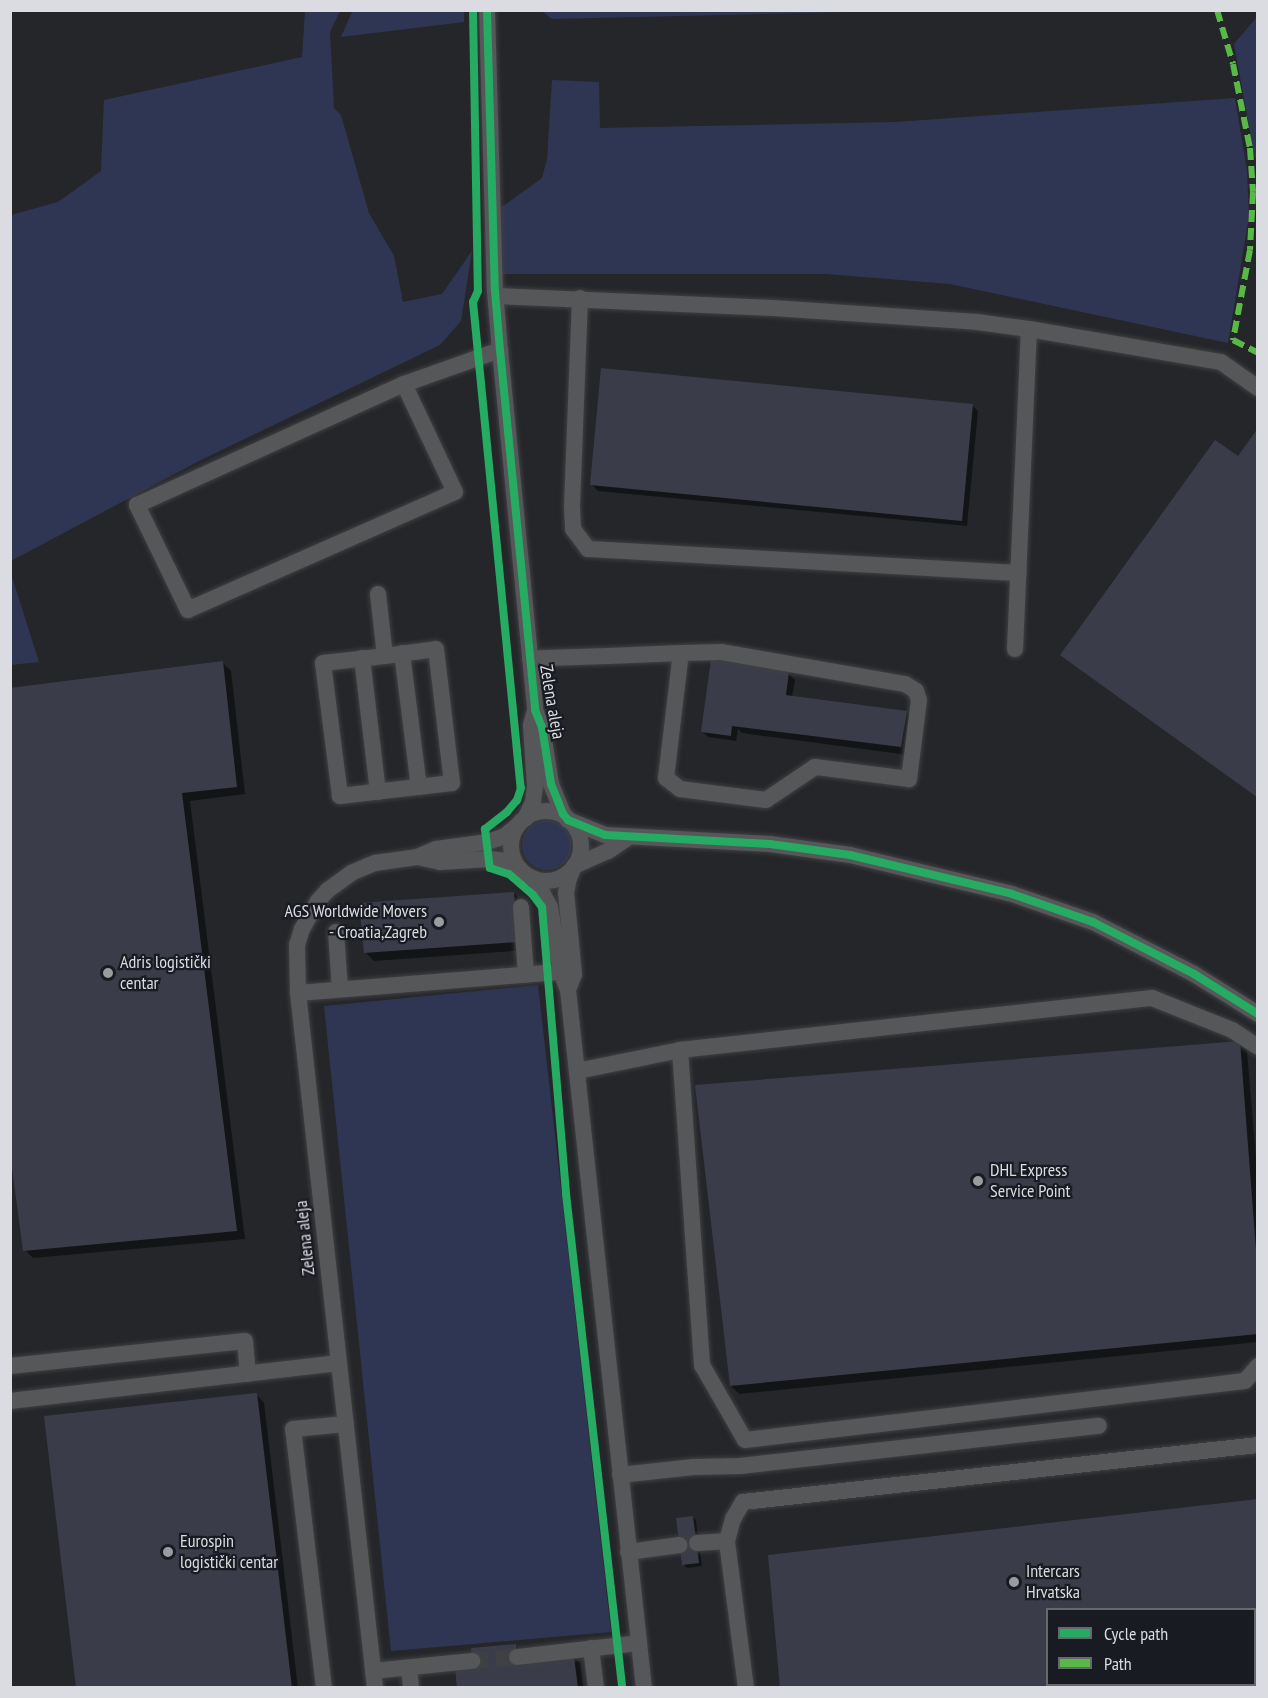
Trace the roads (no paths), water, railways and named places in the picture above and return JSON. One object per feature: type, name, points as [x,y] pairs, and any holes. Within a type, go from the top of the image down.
[{"type":"street","name":"Zelena aleja","points":[[487,10],[495,296],[535,710],[542,727],[555,799],[568,820]]},
{"type":"street","points":[[495,296],[784,308],[977,322],[1221,362],[1257,388]]},
{"type":"street","points":[[580,298],[572,507],[573,529],[588,549],[1018,573]]},
{"type":"street","points":[[1015,649],[1029,329]]},
{"type":"street","points":[[404,384],[454,492],[188,610],[137,505],[404,384],[500,350]]},
{"type":"street","points":[[378,594],[385,656]]},
{"type":"street","points":[[436,649],[452,783],[340,796],[323,663],[385,656],[436,649]]},
{"type":"street","points":[[530,659],[721,652],[905,684],[916,691],[919,700],[909,778],[815,767],[766,800],[680,789],[666,778],[681,654]]},
{"type":"street","points":[[402,653],[419,787]]},
{"type":"street","points":[[362,658],[378,792]]},
{"type":"street","name":"Zelena aleja","points":[[519,868],[512,851],[512,842],[534,794],[531,725],[535,710]]},
{"type":"street","name":"Zelena aleja","points":[[374,1679],[298,993],[297,945],[309,914],[327,890],[363,867],[417,857],[436,849],[487,842],[505,836],[522,822],[542,812],[560,815],[568,820],[574,826],[580,842],[580,850],[566,893],[574,974],[568,990]]},
{"type":"street","points":[[568,820],[605,834],[629,837],[770,844],[850,855],[1012,894],[1093,922],[1194,974],[1257,1014]]},
{"type":"street","points":[[535,879],[553,880],[562,877],[574,866],[608,851],[629,837]]},
{"type":"street","name":"Zelena aleja","points":[[417,857],[440,861],[489,859],[506,861],[535,879],[550,908],[561,972],[568,990],[644,1688]]},
{"type":"street","points":[[521,907],[526,975]]},
{"type":"street","points":[[336,932],[340,989]]},
{"type":"street","points":[[298,993],[561,972]]},
{"type":"street","points":[[577,1071],[680,1050],[1152,998],[1232,1030],[1257,1047]]},
{"type":"street","points":[[680,1050],[702,1365],[745,1440],[1245,1381],[1257,1366]]},
{"type":"street","points":[[10,1366],[244,1341],[248,1374]]},
{"type":"street","points":[[10,1401],[339,1363]]},
{"type":"street","points":[[324,1688],[293,1429],[346,1424]]},
{"type":"street","points":[[620,1475],[694,1467],[740,1466],[1099,1426]]},
{"type":"street","points":[[746,1688],[727,1541],[733,1519],[742,1502],[1257,1445]]},
{"type":"street","points":[[628,1552],[727,1541]]},
{"type":"street","points":[[517,1657],[639,1643]]},
{"type":"street","points":[[591,1648],[596,1688]]},
{"type":"street","points":[[374,1679],[409,1668],[472,1661]]},
{"type":"street","points":[[409,1668],[411,1688]]},
{"type":"tunnel","points":[[472,1661],[517,1657]]},
{"type":"place","name":"AGS Worldwide Movers - Croatia,Zagreb","points":[[439,922]]},
{"type":"place","name":"Adris logistički centar","points":[[108,973]]},
{"type":"place","name":"DHL Express Service Point","points":[[978,1181]]},
{"type":"place","name":"Eurospin logistički centar","points":[[168,1552]]},
{"type":"place","name":"Intercars Hrvatska","points":[[1014,1582]]}]
